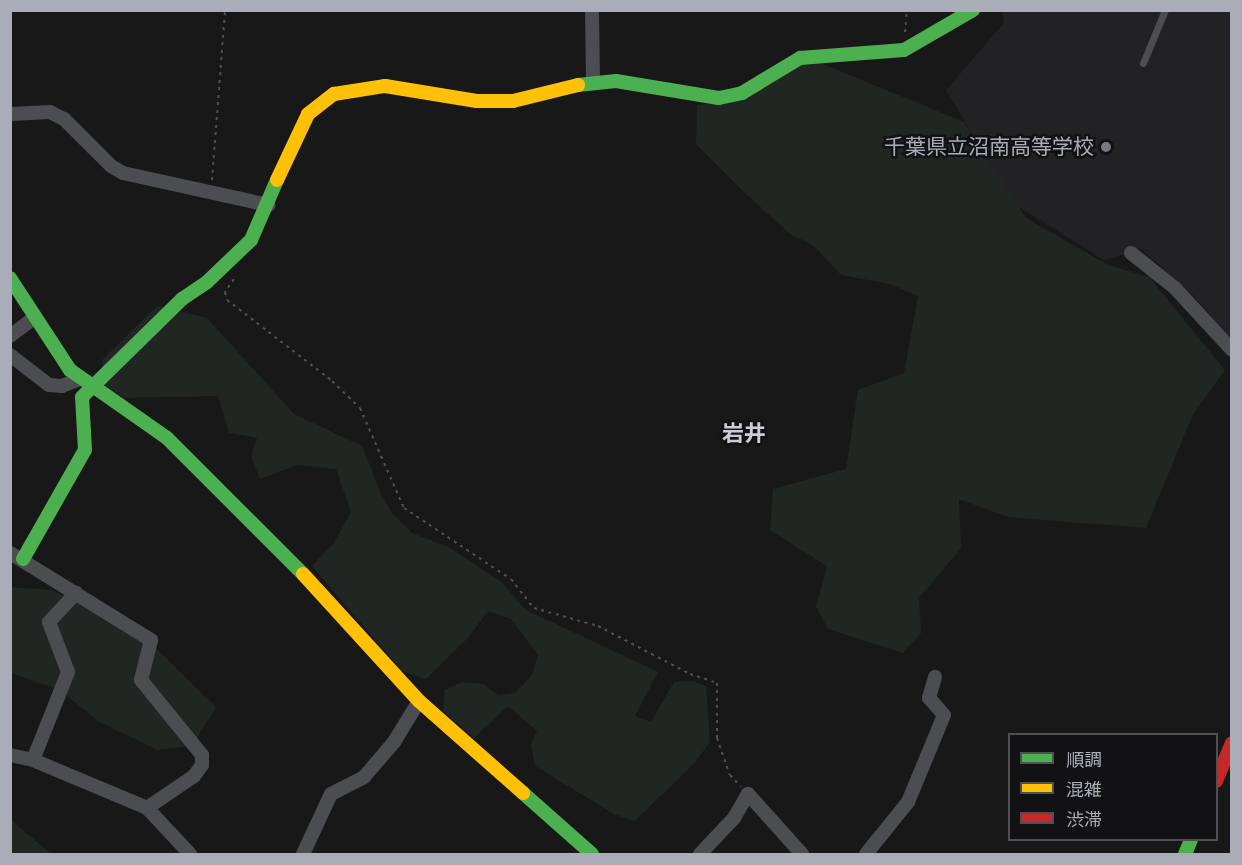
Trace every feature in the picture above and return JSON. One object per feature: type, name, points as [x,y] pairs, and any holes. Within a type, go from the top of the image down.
[{"type":"street","points":[[592,10],[593,82]]},
{"type":"street","points":[[10,355],[49,385],[85,383],[240,252],[251,240],[268,205],[292,142],[308,114],[347,89],[385,86],[495,101],[551,94],[593,82],[638,83],[719,98],[742,93],[800,58],[904,50],[973,10]]},
{"type":"street","points":[[10,114],[50,112],[64,119],[111,166],[123,173],[268,205]]},
{"type":"street","points":[[1131,253],[1175,288],[1232,350]]},
{"type":"street","points":[[10,278],[56,353],[85,383],[167,438],[291,561],[419,701],[592,855]]},
{"type":"street","points":[[10,336],[35,317]]},
{"type":"street","points":[[85,383],[81,408],[85,450],[17,556],[151,640],[141,680],[202,755],[202,765],[194,776],[147,808]]},
{"type":"street","points":[[33,760],[68,672],[49,622],[76,593]]},
{"type":"street","points":[[866,855],[908,802],[944,715],[929,698],[935,677]]},
{"type":"street","points":[[303,855],[331,795],[364,777],[394,742],[419,701]]},
{"type":"street","points":[[1218,776],[1232,743]]},
{"type":"street","points":[[10,755],[33,760],[147,808],[190,855]]},
{"type":"street","points":[[700,855],[734,818],[748,795],[802,855]]},
{"type":"street","points":[[1185,855],[1191,841]]},
{"type":"lane","points":[[1143,63],[1165,10]]},
{"type":"path","points":[[211,194],[225,10]]},
{"type":"path","points":[[904,50],[907,10]]},
{"type":"path","points":[[239,272],[225,292],[227,300],[333,381],[360,408],[404,508],[511,579],[534,609],[598,627],[690,674],[717,683],[717,738],[730,775],[748,795]]},
{"type":"shaded area","name":"千葉県立沼南高等学校","points":[[1002,11],[1231,11],[1231,339],[1190,292],[1141,249],[1104,260],[1014,204],[946,90],[1004,23]]},
{"type":"shaded area","points":[[818,62],[964,122],[1026,218],[1108,265],[1149,277],[1225,370],[1193,414],[1146,528],[1008,517],[959,499],[961,548],[919,598],[921,633],[903,653],[828,629],[816,607],[827,566],[770,530],[773,489],[846,469],[858,390],[904,373],[918,296],[890,284],[841,275],[814,246],[789,233],[696,144],[697,105],[746,98],[803,63]]},
{"type":"shaded area","points":[[157,306],[207,318],[294,414],[362,446],[381,494],[392,513],[412,533],[448,547],[501,582],[526,610],[658,672],[635,716],[651,722],[674,682],[693,681],[706,686],[710,742],[695,762],[635,821],[614,814],[535,766],[531,744],[537,731],[508,706],[474,738],[443,711],[445,690],[463,682],[484,684],[498,695],[515,693],[532,675],[538,655],[511,619],[488,611],[468,638],[426,679],[402,671],[312,566],[333,544],[351,512],[336,469],[297,465],[260,479],[251,456],[257,438],[229,433],[218,396],[124,398],[99,381],[103,359]]},
{"type":"shaded area","points":[[10,587],[51,590],[105,612],[159,651],[216,707],[192,746],[157,750],[98,721],[60,690],[11,673]]},
{"type":"shaded area","points":[[10,819],[50,853],[72,854],[11,854]]},
{"type":"traffic: fast","points":[[578,85],[616,81],[719,98],[742,93],[800,58],[904,50],[973,10]]},
{"type":"traffic: fast","points":[[23,559],[85,450],[82,397],[182,299],[207,282],[251,240],[277,180]]},
{"type":"traffic: fast","points":[[10,278],[70,370],[167,438],[303,574]]},
{"type":"traffic: fast","points":[[523,793],[592,854]]},
{"type":"traffic: fast","points":[[1185,854],[1191,841]]},
{"type":"traffic: slow","points":[[277,180],[308,114],[334,94],[385,86],[477,101],[513,101],[578,85]]},
{"type":"traffic: slow","points":[[303,574],[419,701],[523,793]]},
{"type":"traffic: jam","points":[[1218,776],[1232,743]]},
{"type":"place","name":"千葉県立沼南高等学校","points":[[1106,147]]},
{"type":"district","name":"岩井","points":[[744,434]]}]
